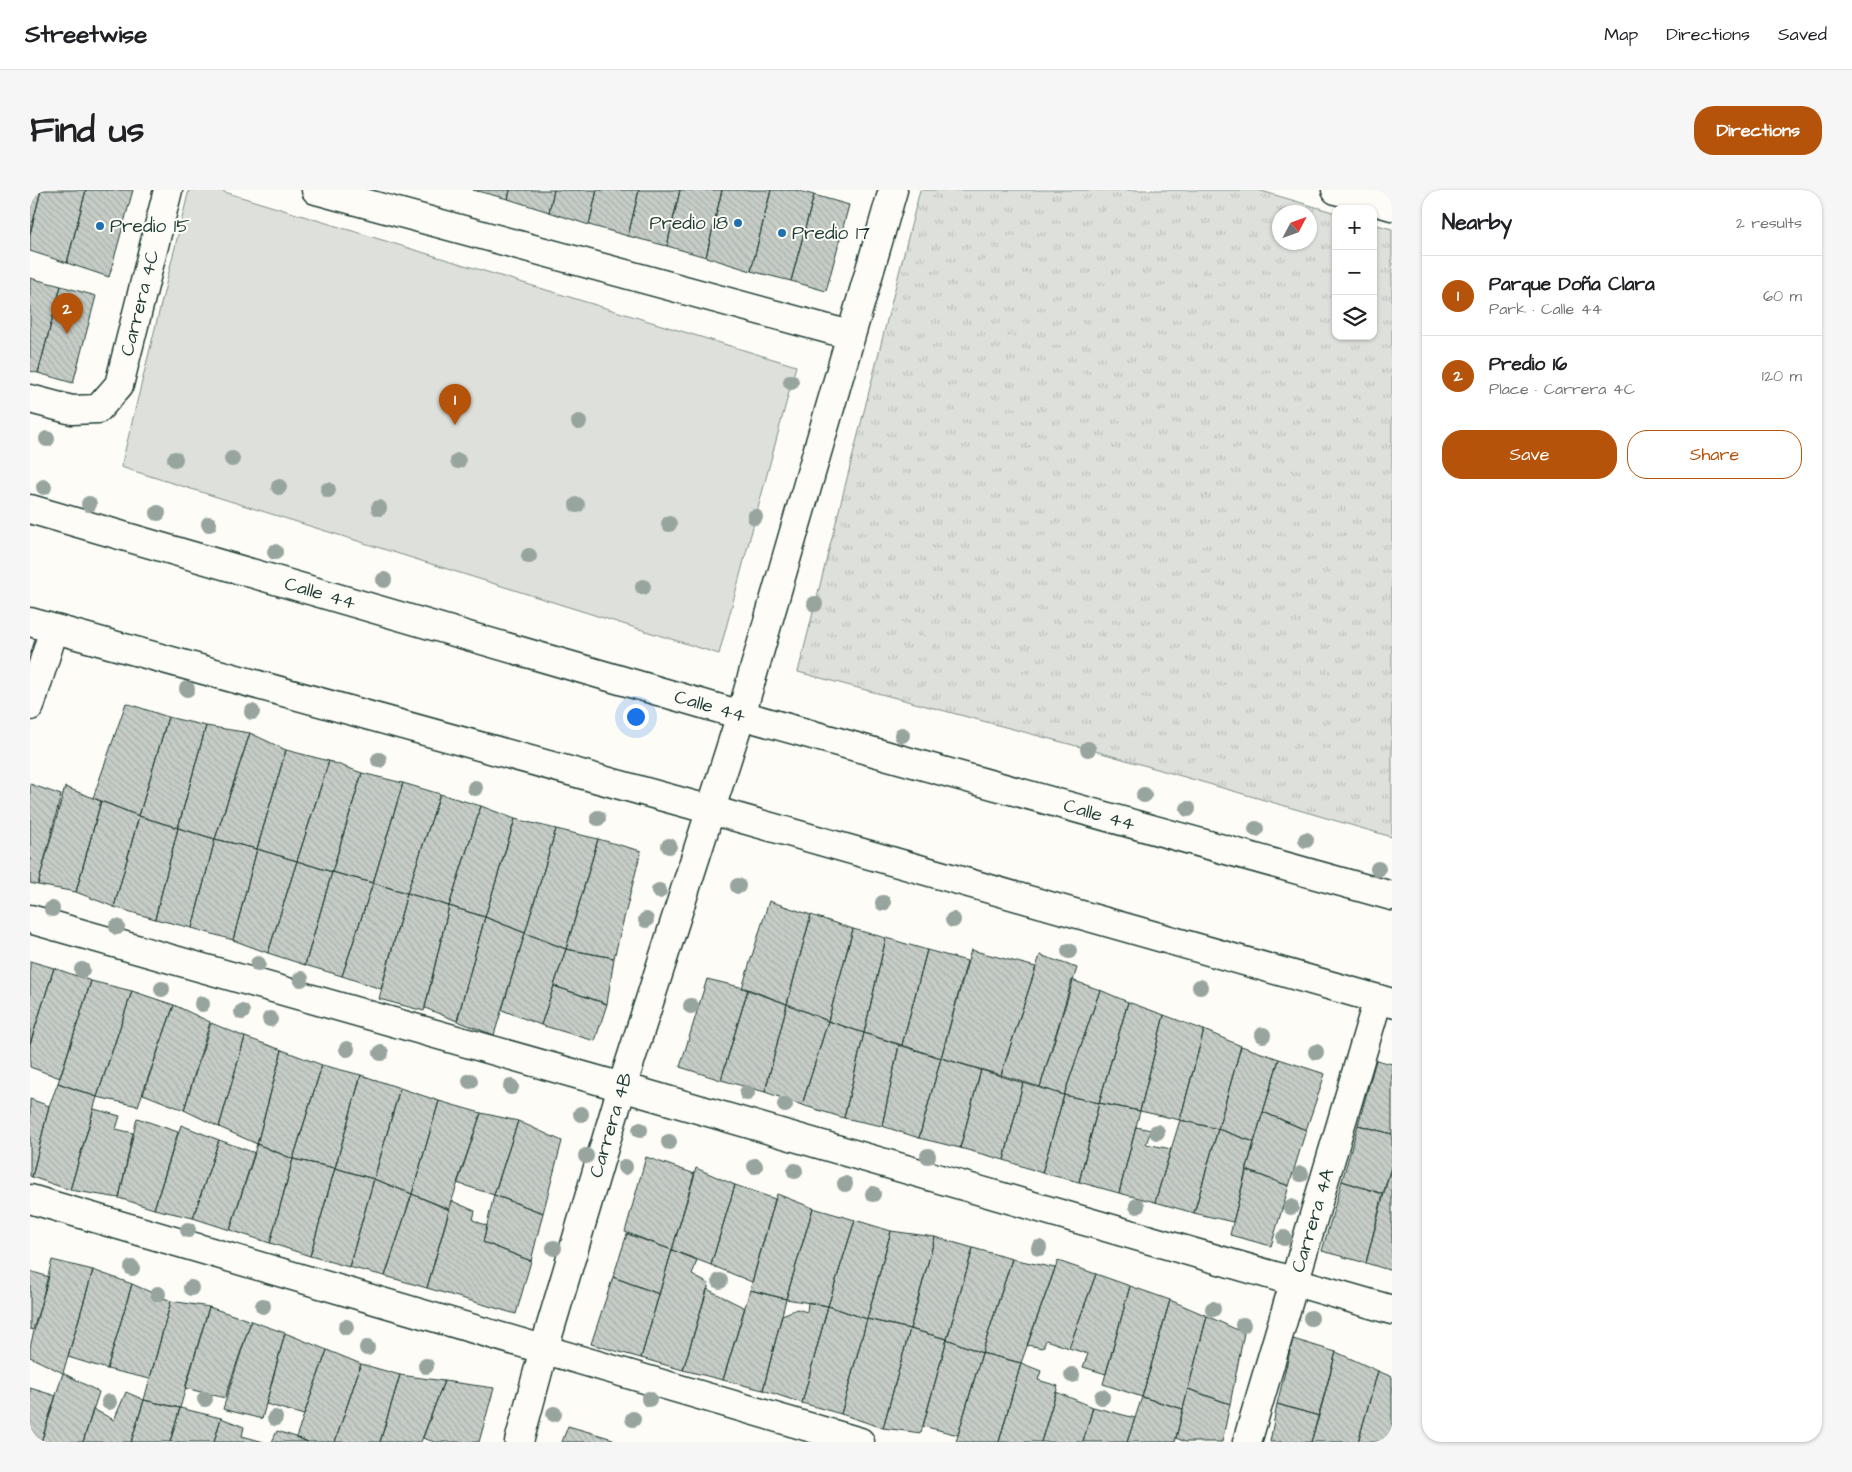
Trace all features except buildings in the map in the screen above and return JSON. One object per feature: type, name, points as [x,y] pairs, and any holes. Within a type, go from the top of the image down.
[{"type":"street","name":"Carrera 4C","points":[[30,399],[72,410],[98,409],[118,385],[168,190]]},
{"type":"street","points":[[316,190],[850,335]]},
{"type":"street","name":"Carrera 4B","points":[[519,1442],[544,1349],[622,1086],[741,715],[893,190]]},
{"type":"street","points":[[1336,190],[1392,206]]},
{"type":"street","name":"Calle 44","points":[[30,509],[741,715],[1392,896]]},
{"type":"street","points":[[30,706],[42,626],[712,810],[1385,1001]]},
{"type":"street","points":[[30,919],[622,1086],[1392,1310]]},
{"type":"street","name":"Carrera 4A","points":[[1248,1442],[1295,1281],[1385,1001]]},
{"type":"street","points":[[30,1199],[860,1442]]},
{"type":"green space","points":[[189,190],[218,190],[796,366],[719,654],[121,467]]},
{"type":"green space","points":[[920,190],[1258,190],[1309,205],[1272,205],[1272,250],[1317,250],[1317,207],[1332,212],[1332,340],[1377,340],[1377,225],[1392,229],[1392,837],[1088,749],[798,672]]},
{"type":"place","name":"Predio 18","points":[[738,223]]},
{"type":"place","name":"Predio 15","points":[[100,226]]},
{"type":"place","name":"Predio 17","points":[[782,233]]},
{"type":"place","name":"Predio 16","points":[[67,334]]},
{"type":"place","name":"Parque Doña Clara","points":[[455,425]]}]
